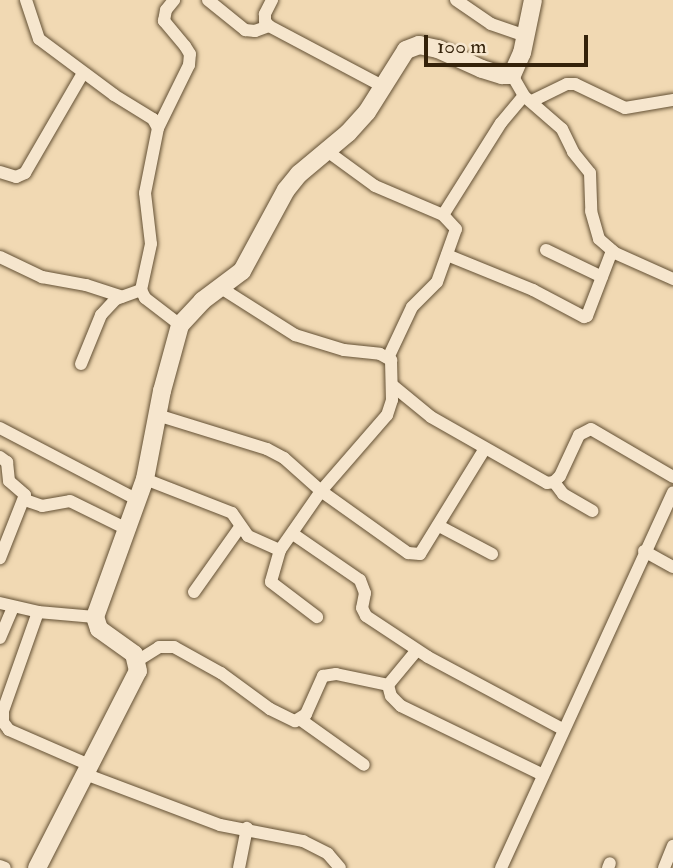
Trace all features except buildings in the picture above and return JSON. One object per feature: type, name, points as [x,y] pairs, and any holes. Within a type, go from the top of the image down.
[{"type":"street","points":[[26,0],[39,39],[83,73],[153,119],[159,128]]},
{"type":"street","points":[[174,0],[166,10],[164,21],[190,54],[188,65],[159,128],[145,193],[151,244],[141,290],[145,298],[180,325]]},
{"type":"street","points":[[208,0],[245,30],[255,31],[269,26]]},
{"type":"street","points":[[272,0],[265,14],[265,21],[269,26],[384,87]]},
{"type":"street","points":[[456,0],[491,24],[525,36]]},
{"type":"street","points":[[512,75],[518,65],[533,0]]},
{"type":"street","points":[[37,868],[138,671],[134,654],[99,629],[95,617],[145,479],[157,415],[180,325],[202,301],[242,271],[251,259],[274,210],[299,174],[354,126],[384,87],[406,51],[419,45],[438,49],[492,72],[512,75],[528,98],[562,129],[573,152],[590,173],[590,203],[596,233],[612,251],[673,279]]},
{"type":"street","points":[[0,172],[16,177],[25,173],[83,73]]},
{"type":"street","points":[[443,215],[502,123],[528,98],[567,84],[575,84],[625,107],[673,100]]},
{"type":"street","points":[[327,151],[375,186],[443,215],[456,229],[437,282],[412,307],[388,358]]},
{"type":"street","points":[[546,250],[602,277]]},
{"type":"street","points":[[447,255],[533,290],[579,317],[587,316],[612,251]]},
{"type":"street","points":[[0,257],[42,277],[86,285],[122,297]]},
{"type":"street","points":[[221,288],[295,335],[344,350],[388,358],[393,364],[392,400],[383,421],[321,491],[280,550],[271,582],[317,617]]},
{"type":"street","points":[[81,364],[101,315],[122,297],[141,290]]},
{"type":"street","points":[[392,385],[425,412],[484,450],[547,483],[554,482]]},
{"type":"street","points":[[157,415],[267,449],[284,458],[321,491],[412,556],[420,554],[484,450]]},
{"type":"street","points":[[0,428],[138,500]]},
{"type":"street","points":[[554,482],[579,435],[591,429],[673,477]]},
{"type":"street","points":[[0,457],[7,462],[9,481],[24,491],[24,500],[0,558]]},
{"type":"street","points":[[145,479],[232,513],[248,536],[280,550]]},
{"type":"street","points":[[554,482],[563,494],[593,511]]},
{"type":"street","points":[[501,868],[562,729],[673,492]]},
{"type":"street","points":[[24,500],[42,506],[70,501],[127,529]]},
{"type":"street","points":[[439,526],[492,554]]},
{"type":"street","points":[[194,592],[240,527]]},
{"type":"street","points":[[293,534],[360,580],[365,593],[364,613],[417,650],[562,729]]},
{"type":"street","points":[[644,551],[673,568]]},
{"type":"street","points":[[0,638],[6,606],[95,617]]},
{"type":"street","points":[[38,612],[3,711],[3,722],[9,730],[87,770],[220,825],[247,828],[315,845],[340,868]]},
{"type":"street","points":[[137,661],[159,647],[174,647],[221,673],[270,709],[288,719],[301,720],[364,765]]},
{"type":"street","points":[[388,685],[417,650]]},
{"type":"street","points":[[301,720],[323,676],[336,674],[388,685]]},
{"type":"street","points":[[388,685],[391,696],[401,706],[543,775]]},
{"type":"street","points":[[239,868],[247,828]]},
{"type":"street","points":[[664,868],[673,846]]}]
